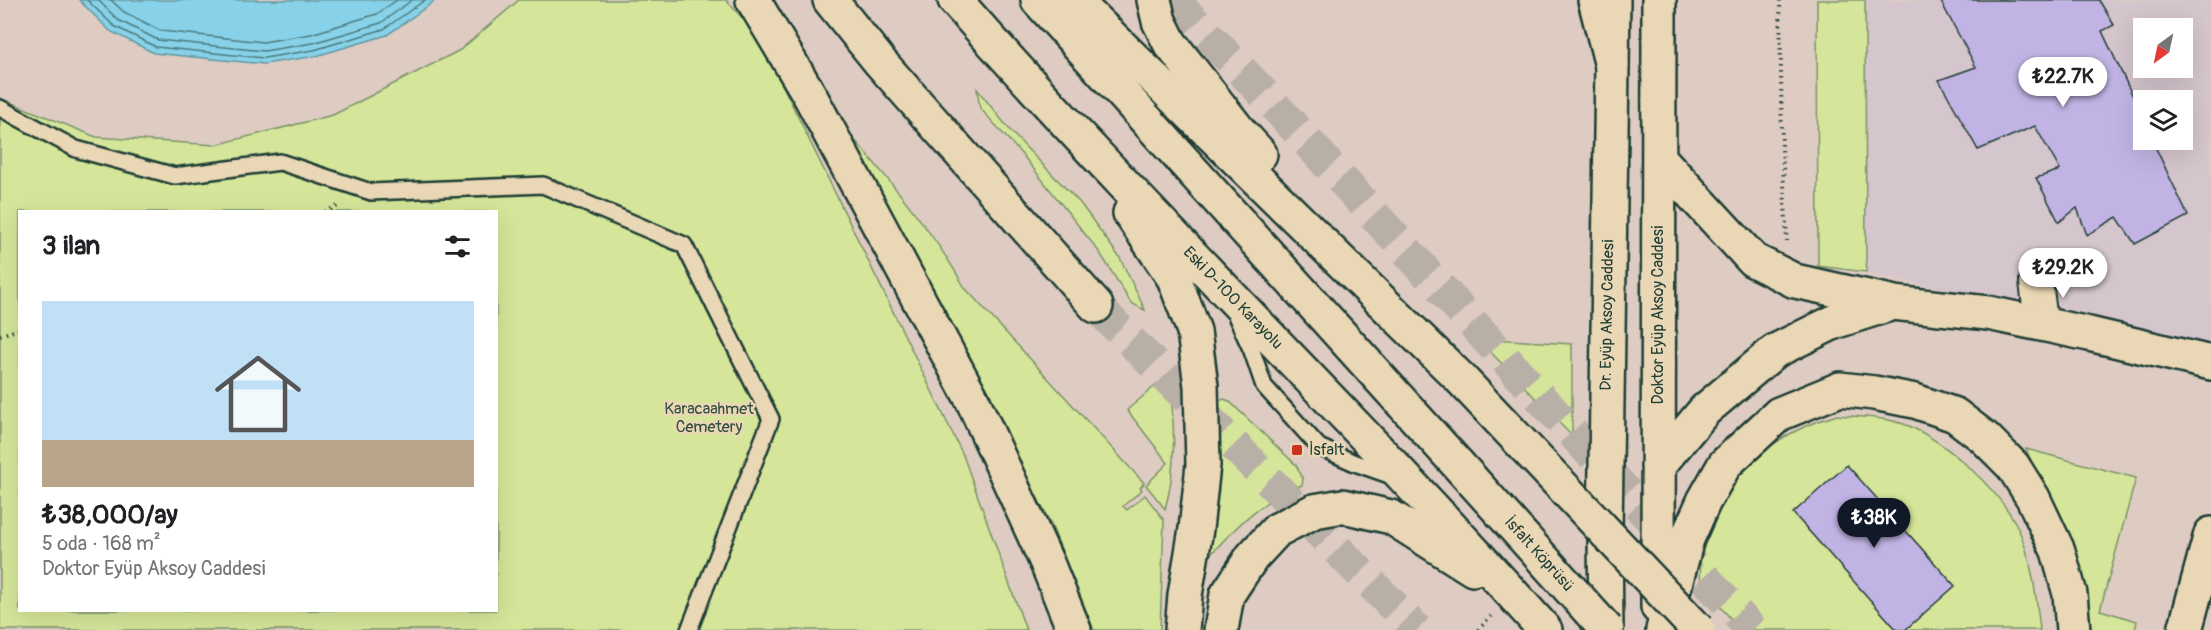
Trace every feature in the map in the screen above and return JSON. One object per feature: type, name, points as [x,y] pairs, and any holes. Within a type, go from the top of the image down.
[{"type":"main road","points":[[753,0],[809,94],[972,399],[1047,563],[1074,630]]},
{"type":"main road","points":[[830,0],[888,71],[1096,306]]},
{"type":"main road","name":"Eski D-100 Karayolu","points":[[955,0],[1043,100],[1222,285],[1513,594]]},
{"type":"main road","name":"İsfalt Köprüsü","points":[[1038,0],[1606,630]]},
{"type":"main road","points":[[1074,0],[1461,379]]},
{"type":"main road","points":[[1154,0],[1159,21],[1170,43],[1239,131],[1461,379],[1698,630]]},
{"type":"main road","points":[[1167,0],[1188,65]]},
{"type":"main road","points":[[1595,0],[1612,66]]},
{"type":"main road","name":"Dr. Eyüp Aksoy Caddesi","points":[[1606,630],[1612,0]]},
{"type":"main road","name":"Doktor Eyüp Aksoy Caddesi","points":[[1658,630],[1659,0]]},
{"type":"main road","points":[[1043,100],[1145,234],[1174,278],[1194,331],[1201,386],[1203,465],[1182,630]]},
{"type":"main road","points":[[1659,158],[1753,260],[1795,281],[1893,303],[1988,313],[2041,323],[2211,363]]},
{"type":"main road","points":[[1658,466],[1705,410],[1775,351],[1834,322],[1893,303]]},
{"type":"main road","points":[[1663,630],[1687,539],[1704,501],[1725,464],[1779,414],[1840,389],[1915,401],[1955,416],[1984,438],[2013,466],[2033,498],[2058,552],[2070,594],[2073,630]]},
{"type":"main road","points":[[1221,630],[1227,595],[1252,557],[1277,530],[1314,511],[1343,506],[1391,517],[1513,594],[1545,630]]},
{"type":"main road","points":[[2185,630],[2211,534]]},
{"type":"street","points":[[2036,281],[2041,323]]},
{"type":"lane","points":[[0,108],[76,149],[175,176],[280,162],[371,192],[543,185],[684,245],[771,419],[689,630]]},
{"type":"path","points":[[1780,0],[1782,148],[1787,249]]},
{"type":"path","points":[[0,335],[18,330]]},
{"type":"shaded area","points":[[1865,0],[2211,0],[2211,349],[1866,272]]},
{"type":"green space","name":"Karacaahmet Cemetery","points":[[519,0],[726,0],[758,35],[963,455],[1026,630],[0,630],[0,98],[96,137],[215,145],[333,115],[460,50]]},
{"type":"green space","points":[[1817,0],[1865,0],[1866,272],[1818,266]]},
{"type":"green space","points":[[977,89],[1013,134],[1080,203],[1120,258],[1145,310],[1131,303],[1100,253],[1025,158],[980,108]]},
{"type":"green space","points":[[847,131],[925,226],[965,288],[1144,483],[1140,488],[1142,490],[1123,506],[1127,510],[1145,495],[1164,520],[1160,630],[1094,630],[1051,524]]},
{"type":"green space","points":[[1477,338],[1572,344],[1572,436]]},
{"type":"green space","points":[[1168,375],[1174,443],[1172,477],[1165,509],[1146,485],[1168,463],[1127,410]]},
{"type":"green space","points":[[1224,399],[1229,401],[1296,465],[1303,479],[1302,485],[1271,500],[1244,520],[1197,569],[1216,410],[1219,401]]},
{"type":"green space","points":[[1837,415],[1883,419],[1909,426],[1939,443],[1983,481],[2016,524],[2026,549],[2040,630],[1741,630],[1700,584],[1701,556],[1713,515],[1735,479],[1766,450],[1806,426]]},
{"type":"green space","points":[[2026,449],[2136,478],[2100,610],[2137,621],[2135,630],[2085,630],[2045,493]]},
{"type":"water","points":[[79,0],[436,0],[387,35],[316,56],[264,64],[154,53],[110,31]]},
{"type":"building","points":[[1940,0],[2099,0],[2114,25],[2102,31],[2133,97],[2133,150],[2157,150],[2188,216],[2135,244],[2117,217],[2087,235],[2077,208],[2059,222],[2036,178],[2060,170],[2035,126],[1978,150],[1939,80],[1976,67]]},
{"type":"building","points":[[1847,465],[1955,586],[1905,630],[1897,630],[1793,513]]},
{"type":"tunnel","points":[[1173,0],[1263,93],[1752,630]]},
{"type":"tunnel","points":[[1096,306],[1417,630]]},
{"type":"place","name":"İsfalt","points":[[1297,450]]}]
